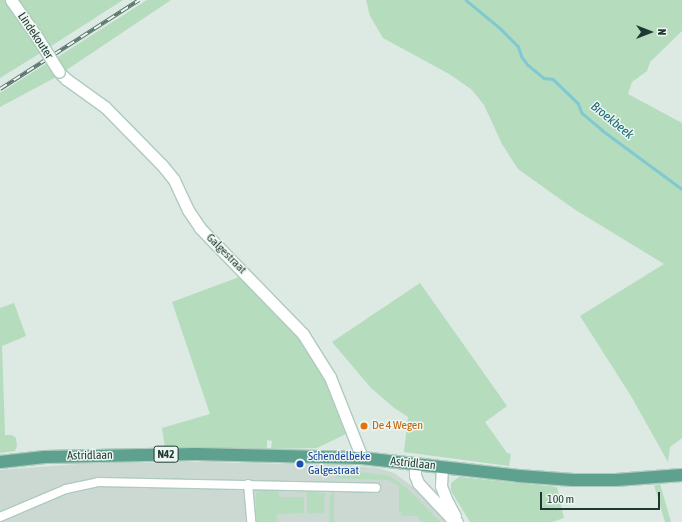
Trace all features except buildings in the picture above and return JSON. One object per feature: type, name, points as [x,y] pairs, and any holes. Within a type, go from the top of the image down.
[{"type":"main road","name":"Astridlaan","points":[[0,462],[45,456],[196,454],[362,458],[519,476],[573,480],[616,480],[682,475]]},
{"type":"street","name":"Lindekouter","points":[[11,0],[59,72]]},
{"type":"street","name":"Galgestraat","points":[[59,72],[66,79],[105,107],[162,165],[174,180],[188,210],[200,228],[303,334],[330,377],[362,458]]},
{"type":"street","points":[[415,464],[415,475],[418,483],[451,518],[457,521]]},
{"type":"street","points":[[442,467],[441,486],[457,521]]},
{"type":"street","points":[[0,516],[66,489],[98,482],[248,484],[376,488]]},
{"type":"street","points":[[248,484],[251,522]]},
{"type":"shaded area","points":[[201,462],[342,465],[378,468],[394,473],[412,486],[449,522],[0,522],[0,470],[91,463]]},
{"type":"green space","points":[[0,0],[8,0],[42,52],[0,78]]},
{"type":"green space","points":[[17,0],[123,0],[48,48]]},
{"type":"green space","points":[[147,0],[171,0],[65,71],[56,58]]},
{"type":"green space","points":[[366,0],[682,0],[682,31],[650,62],[647,71],[632,82],[628,94],[682,123],[682,438],[670,447],[668,462],[631,396],[580,316],[664,264],[574,209],[518,169],[502,144],[484,105],[472,90],[451,75],[383,38],[370,16]]},
{"type":"green space","points":[[49,62],[58,76],[0,107],[0,93]]},
{"type":"green space","points":[[242,276],[280,315],[316,357],[348,433],[317,448],[271,449],[272,441],[267,440],[267,449],[165,448],[162,428],[210,414],[172,302]]},
{"type":"green space","points":[[420,283],[507,406],[485,422],[507,453],[511,454],[509,466],[404,452],[408,417],[393,407],[371,388],[332,342]]},
{"type":"green space","points":[[14,303],[26,336],[2,346],[5,435],[12,435],[16,438],[17,446],[15,451],[0,453],[0,308]]},
{"type":"green space","points":[[335,469],[390,476],[410,491],[440,522],[422,522],[417,516],[401,516],[402,511],[399,511],[399,486],[388,480],[335,478]]},
{"type":"green space","points":[[459,477],[557,487],[564,518],[552,522],[470,522],[451,491],[451,483]]},
{"type":"green space","points":[[660,484],[671,522],[665,522],[654,485]]},
{"type":"green space","points":[[265,489],[278,490],[279,497],[304,497],[304,513],[277,514],[277,522],[256,522],[256,493]]},
{"type":"green space","points":[[334,489],[334,522],[329,522],[330,497]]},
{"type":"green space","points":[[307,492],[325,493],[324,513],[307,513]]},
{"type":"waterway","name":"Broekbeek","points":[[466,0],[501,29],[518,46],[522,57],[528,65],[544,78],[553,79],[578,103],[582,113],[602,130],[682,189]]},
{"type":"railway","points":[[0,89],[139,0]]},
{"type":"place","name":"De 4 Wegen","points":[[364,426]]},
{"type":"place","name":"Schendelbeke Galgestraat","points":[[300,464]]}]
